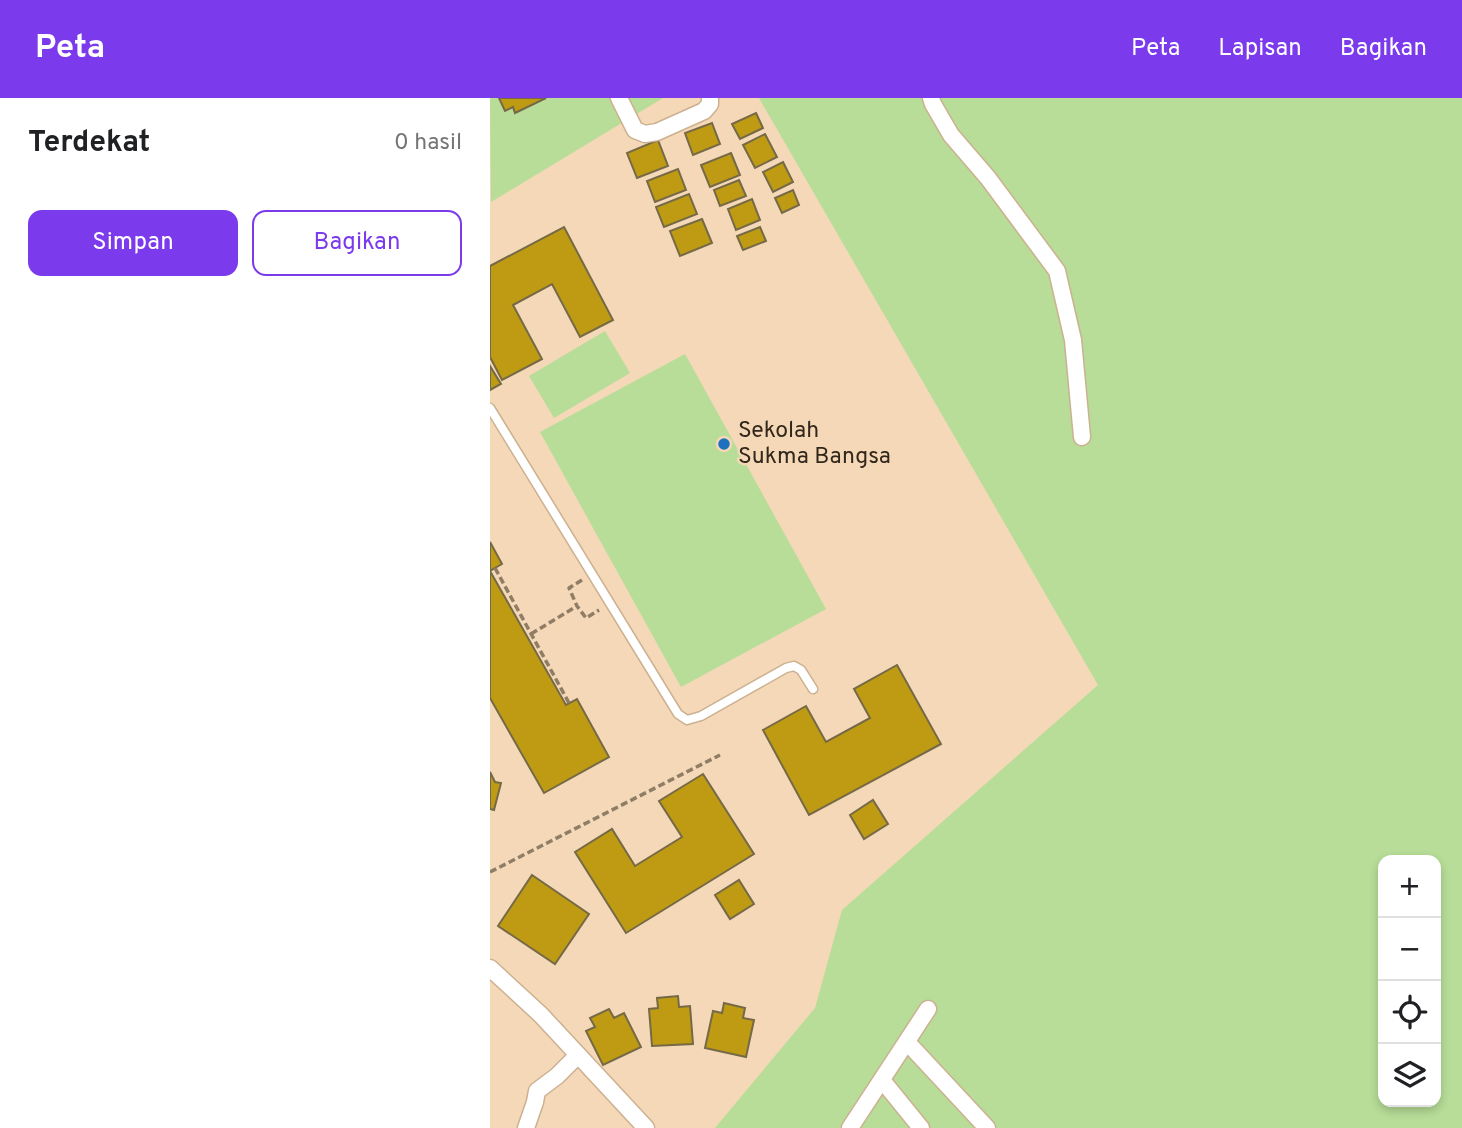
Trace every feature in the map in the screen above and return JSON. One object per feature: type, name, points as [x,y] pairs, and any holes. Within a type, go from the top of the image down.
[{"type":"street","points":[[619,98],[635,130],[645,134],[657,132],[704,111],[710,104],[710,98]]},
{"type":"street","points":[[931,98],[951,135],[988,178],[1057,271],[1073,341],[1082,437]]},
{"type":"street","points":[[490,968],[541,1015],[646,1128]]},
{"type":"street","points":[[850,1128],[928,1009]]},
{"type":"street","points":[[906,1042],[987,1128]]},
{"type":"street","points":[[526,1128],[537,1091],[578,1055]]},
{"type":"street","points":[[882,1080],[921,1128]]},
{"type":"lane","points":[[490,408],[678,714],[687,720],[701,716],[794,666],[801,670],[813,689]]},
{"type":"path","points":[[495,568],[569,703]]},
{"type":"path","points":[[569,588],[586,618]]},
{"type":"path","points":[[531,634],[577,606]]},
{"type":"path","points":[[490,872],[720,755]]},
{"type":"green space","points":[[490,98],[663,98],[491,202]]},
{"type":"green space","points":[[759,98],[1462,98],[1462,1128],[715,1128],[815,1008],[842,910],[1098,685]]},
{"type":"green space","points":[[605,331],[630,373],[554,418],[529,376]]},
{"type":"green space","points":[[685,354],[826,609],[681,687],[540,432]]},
{"type":"building","points":[[499,98],[546,98],[515,113],[513,107],[505,111]]},
{"type":"building","points":[[756,113],[763,128],[740,139],[732,124]]},
{"type":"building","points":[[712,123],[720,144],[693,155],[685,133]]},
{"type":"building","points":[[765,134],[777,157],[755,168],[743,145]]},
{"type":"building","points":[[658,140],[668,166],[637,178],[627,153]]},
{"type":"building","points":[[731,153],[740,175],[710,187],[701,165]]},
{"type":"building","points":[[783,162],[793,182],[773,192],[763,172]]},
{"type":"building","points":[[678,169],[686,190],[655,202],[647,181]]},
{"type":"building","points":[[739,180],[746,196],[720,206],[714,190]]},
{"type":"building","points":[[793,190],[799,205],[782,213],[775,198]]},
{"type":"building","points":[[689,194],[697,214],[664,227],[656,207]]},
{"type":"building","points":[[752,199],[760,220],[736,230],[728,209]]},
{"type":"building","points":[[702,219],[712,243],[680,256],[670,231]]},
{"type":"building","points":[[564,227],[613,320],[580,337],[552,284],[513,305],[542,359],[502,380],[490,357],[490,266]]},
{"type":"building","points":[[760,227],[766,241],[743,250],[737,236]]},
{"type":"building","points":[[490,366],[501,384],[490,390]]},
{"type":"building","points":[[490,542],[502,564],[490,571]]},
{"type":"building","points":[[490,571],[566,705],[577,699],[609,757],[544,793],[490,698]]},
{"type":"building","points":[[897,665],[941,744],[809,815],[763,730],[806,706],[826,742],[870,718],[854,689]]},
{"type":"building","points":[[490,772],[495,782],[501,783],[494,810],[490,809]]},
{"type":"building","points":[[703,774],[754,854],[626,933],[575,852],[612,829],[635,866],[682,837],[659,801]]},
{"type":"building","points":[[873,800],[888,824],[864,839],[850,815]]},
{"type":"building","points":[[532,875],[589,914],[555,964],[498,926]]},
{"type":"building","points":[[739,880],[754,904],[730,919],[715,895]]},
{"type":"building","points":[[678,996],[679,1007],[690,1006],[693,1044],[652,1046],[649,1009],[658,1008],[657,998]]},
{"type":"building","points":[[724,1003],[745,1008],[743,1018],[754,1020],[746,1057],[705,1048],[713,1011],[722,1013]]},
{"type":"building","points":[[609,1009],[614,1018],[624,1013],[641,1047],[603,1065],[586,1031],[595,1027],[590,1018]]},
{"type":"place","name":"Sekolah Sukma Bangsa","points":[[724,444]]}]
